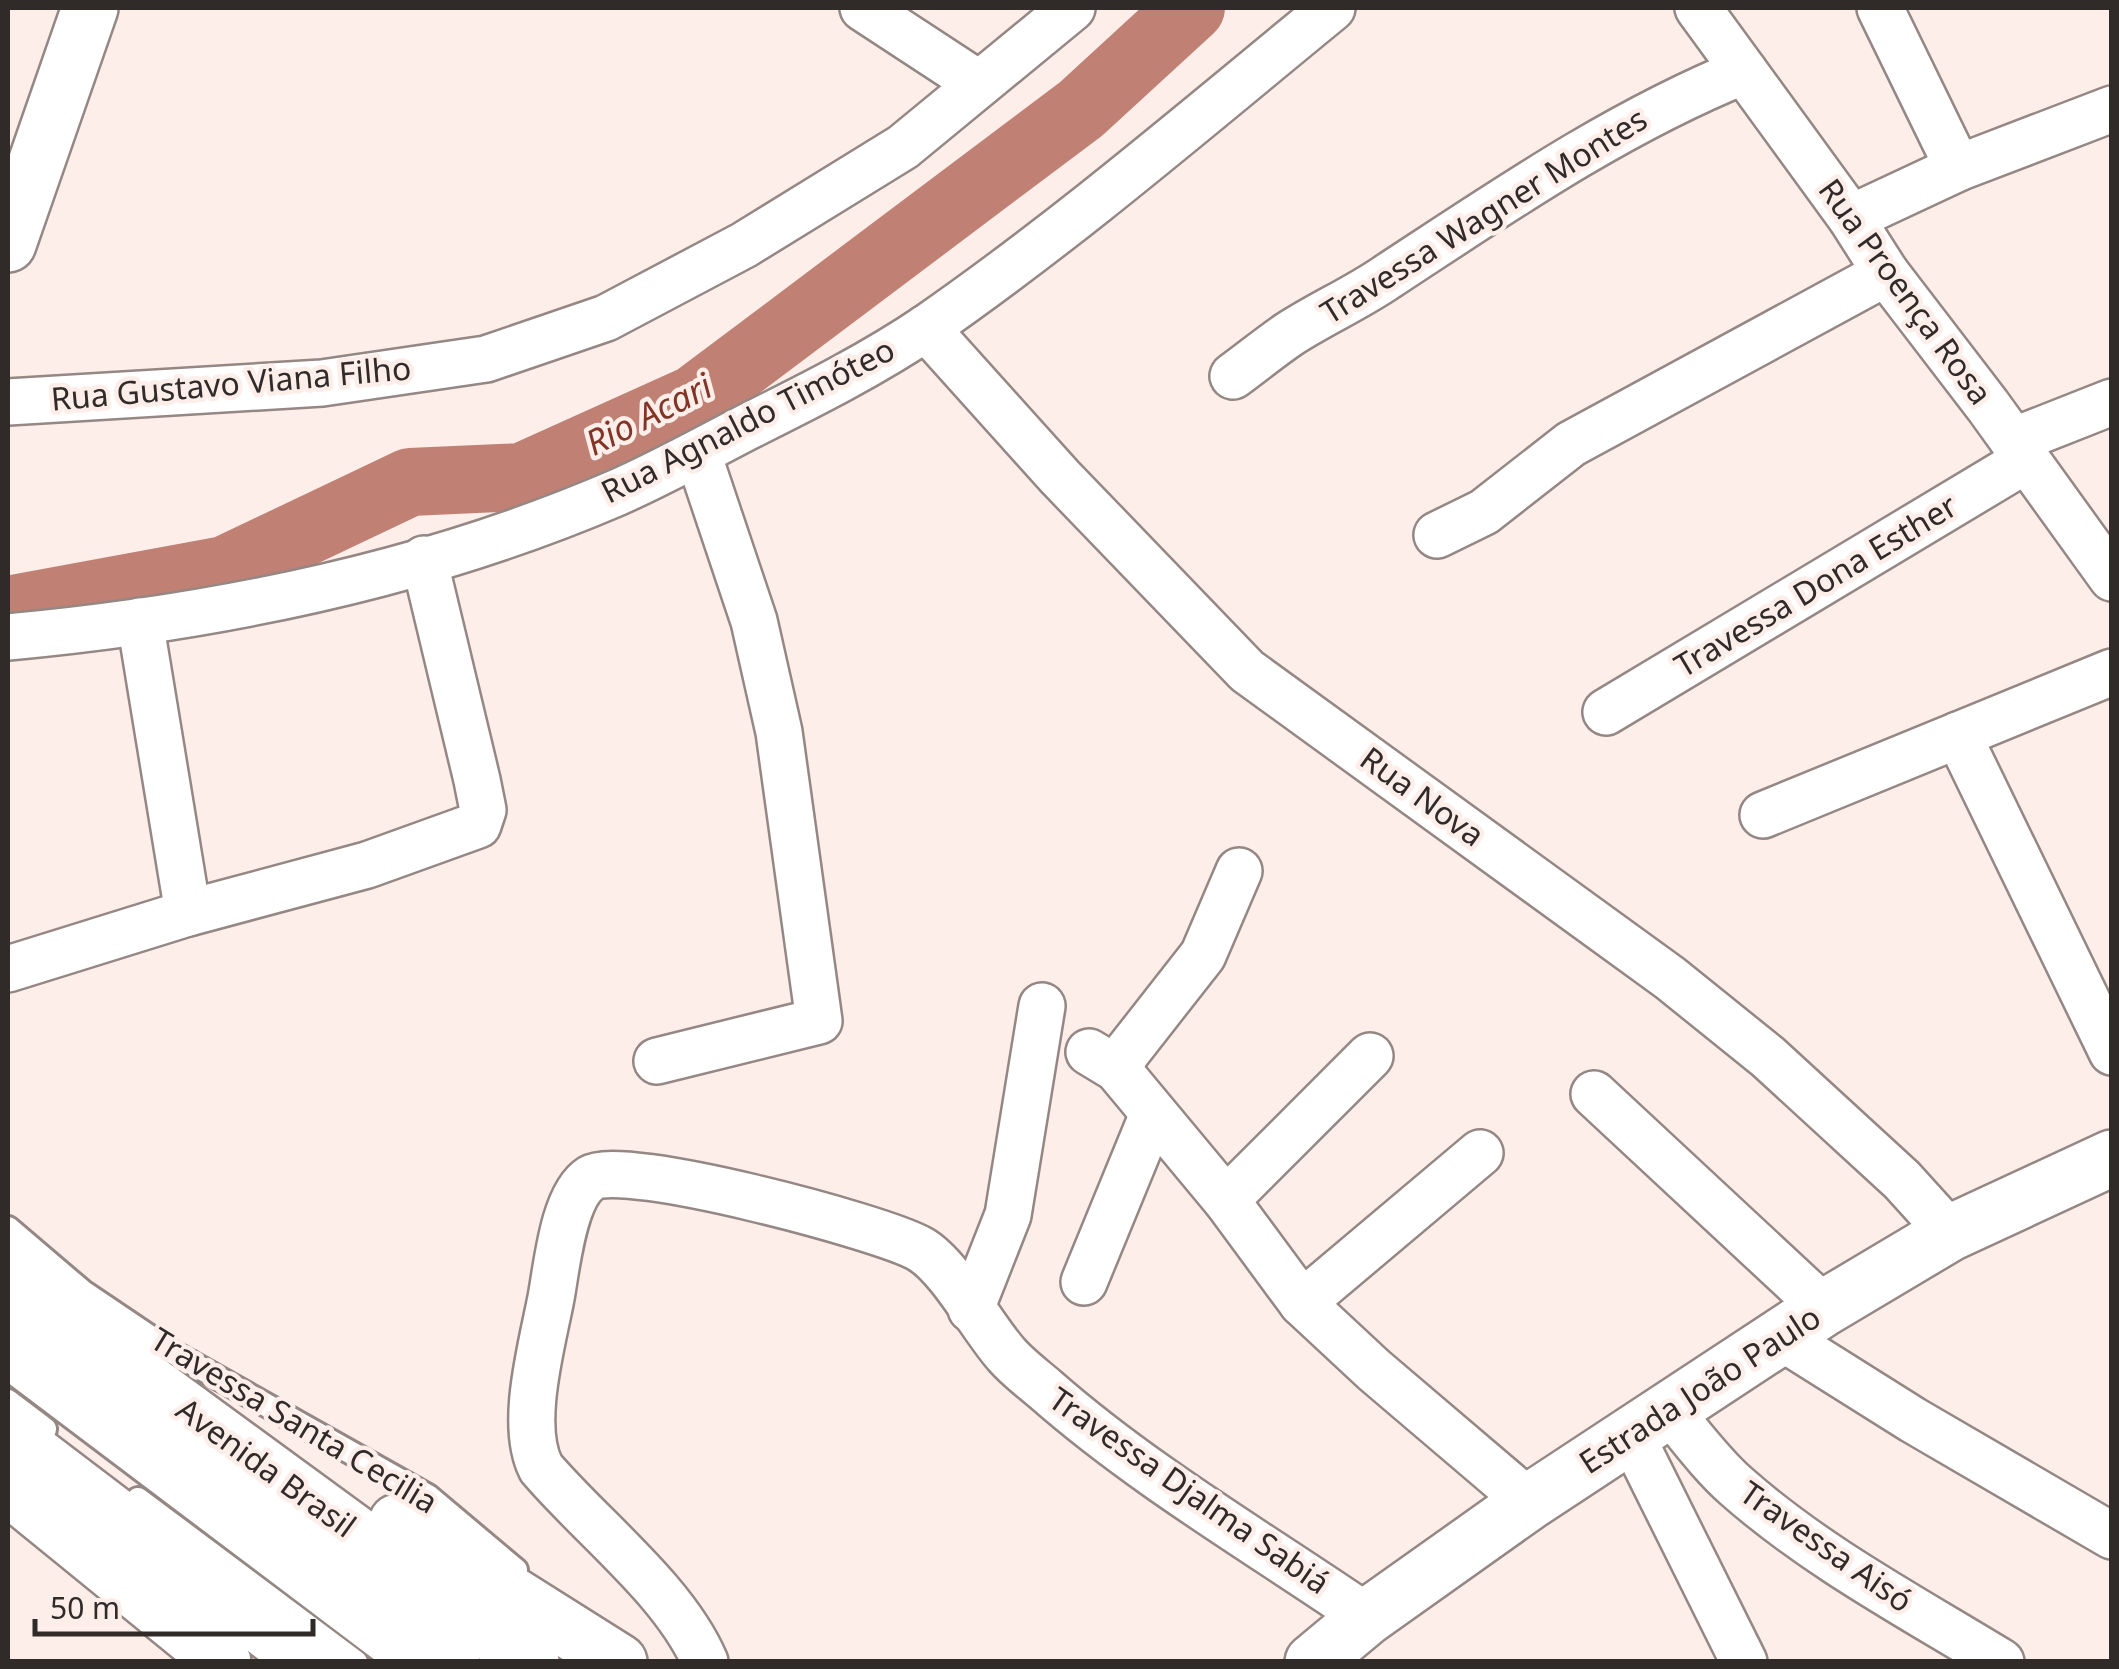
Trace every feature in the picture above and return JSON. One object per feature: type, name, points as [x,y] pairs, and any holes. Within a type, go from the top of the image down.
[{"type":"main road","points":[[8,244],[90,8]]},
{"type":"main road","name":"Estrada João Paulo","points":[[1313,1662],[1367,1617],[1529,1502],[1802,1322],[1950,1233],[2112,1158]]},
{"type":"main road","name":"Avenida Brasil","points":[[8,1267],[111,1354],[178,1404],[302,1466],[549,1645],[618,1662]]},
{"type":"main road","name":"Avenida Brasil","points":[[8,1329],[452,1662]]},
{"type":"main road","points":[[8,1434],[308,1662]]},
{"type":"main road","points":[[8,1487],[221,1661]]},
{"type":"street","points":[[863,8],[979,84]]},
{"type":"street","name":"Rua Gustavo Viana Filho","points":[[8,402],[322,384],[486,359],[606,318],[744,246],[903,147],[1072,8]]},
{"type":"street","name":"Rua Agnaldo Timóteo","points":[[8,636],[140,622],[308,589],[424,559],[542,522],[698,454],[826,387],[926,328],[1071,222],[1332,8]]},
{"type":"street","name":"Rua Proença Rosa","points":[[1698,8],[1851,218],[1886,273],[2112,578]]},
{"type":"street","points":[[1880,8],[1958,168]]},
{"type":"street","name":"Travessa Wagner Montes","points":[[1233,376],[1290,334],[1364,293],[1538,178],[1688,94],[1744,71]]},
{"type":"street","points":[[1851,218],[1958,168],[2112,109]]},
{"type":"street","points":[[1437,535],[1484,512],[1572,444],[1886,273]]},
{"type":"street","name":"Rua Nova","points":[[926,328],[1060,477],[1247,671],[1670,978],[1768,1057],[1902,1180],[1950,1233]]},
{"type":"street","name":"Travessa Dona Esther","points":[[1606,712],[2019,450],[2112,402]]},
{"type":"street","points":[[657,1061],[819,1020],[779,732],[754,621],[698,454]]},
{"type":"street","points":[[8,969],[188,913],[367,865],[478,825],[482,810],[424,559]]},
{"type":"street","points":[[140,622],[188,913]]},
{"type":"street","points":[[1763,816],[2112,672]]},
{"type":"street","points":[[1958,736],[2112,1052]]},
{"type":"street","points":[[1238,872],[1202,956],[1127,1052],[1103,1061],[1226,1200],[1302,1304],[1529,1502]]},
{"type":"street","points":[[971,1309],[1008,1215],[1042,1006]]},
{"type":"street","points":[[1226,1200],[1370,1056]]},
{"type":"street","points":[[1594,1094],[1802,1322],[1913,1420],[2112,1536]]},
{"type":"street","points":[[1084,1282],[1153,1114]]},
{"type":"street","points":[[1302,1304],[1480,1153]]},
{"type":"street","name":"Travessa Djalma Sabiá","points":[[704,1662],[694,1637],[662,1596],[541,1468],[532,1444],[540,1357],[569,1212],[580,1188],[599,1174],[668,1180],[773,1202],[922,1250],[1008,1356],[1077,1418],[1367,1617]]},
{"type":"street","points":[[1650,1422],[1744,1662]]},
{"type":"street","name":"Travessa Aisó","points":[[1650,1422],[1778,1519],[1884,1591],[2001,1662]]},
{"type":"lane","name":"Travessa Santa Cecilia","points":[[8,1228],[82,1290],[174,1353],[428,1496],[513,1567],[549,1645]]},
{"type":"lane","points":[[8,1369],[396,1662]]},
{"type":"lane","points":[[8,1401],[71,1448]]},
{"type":"lane","points":[[118,1484],[356,1662]]},
{"type":"waterway","name":"Rio Acari","points":[[8,610],[225,570],[410,482],[522,477],[695,399],[1081,109],[1191,8]]}]
